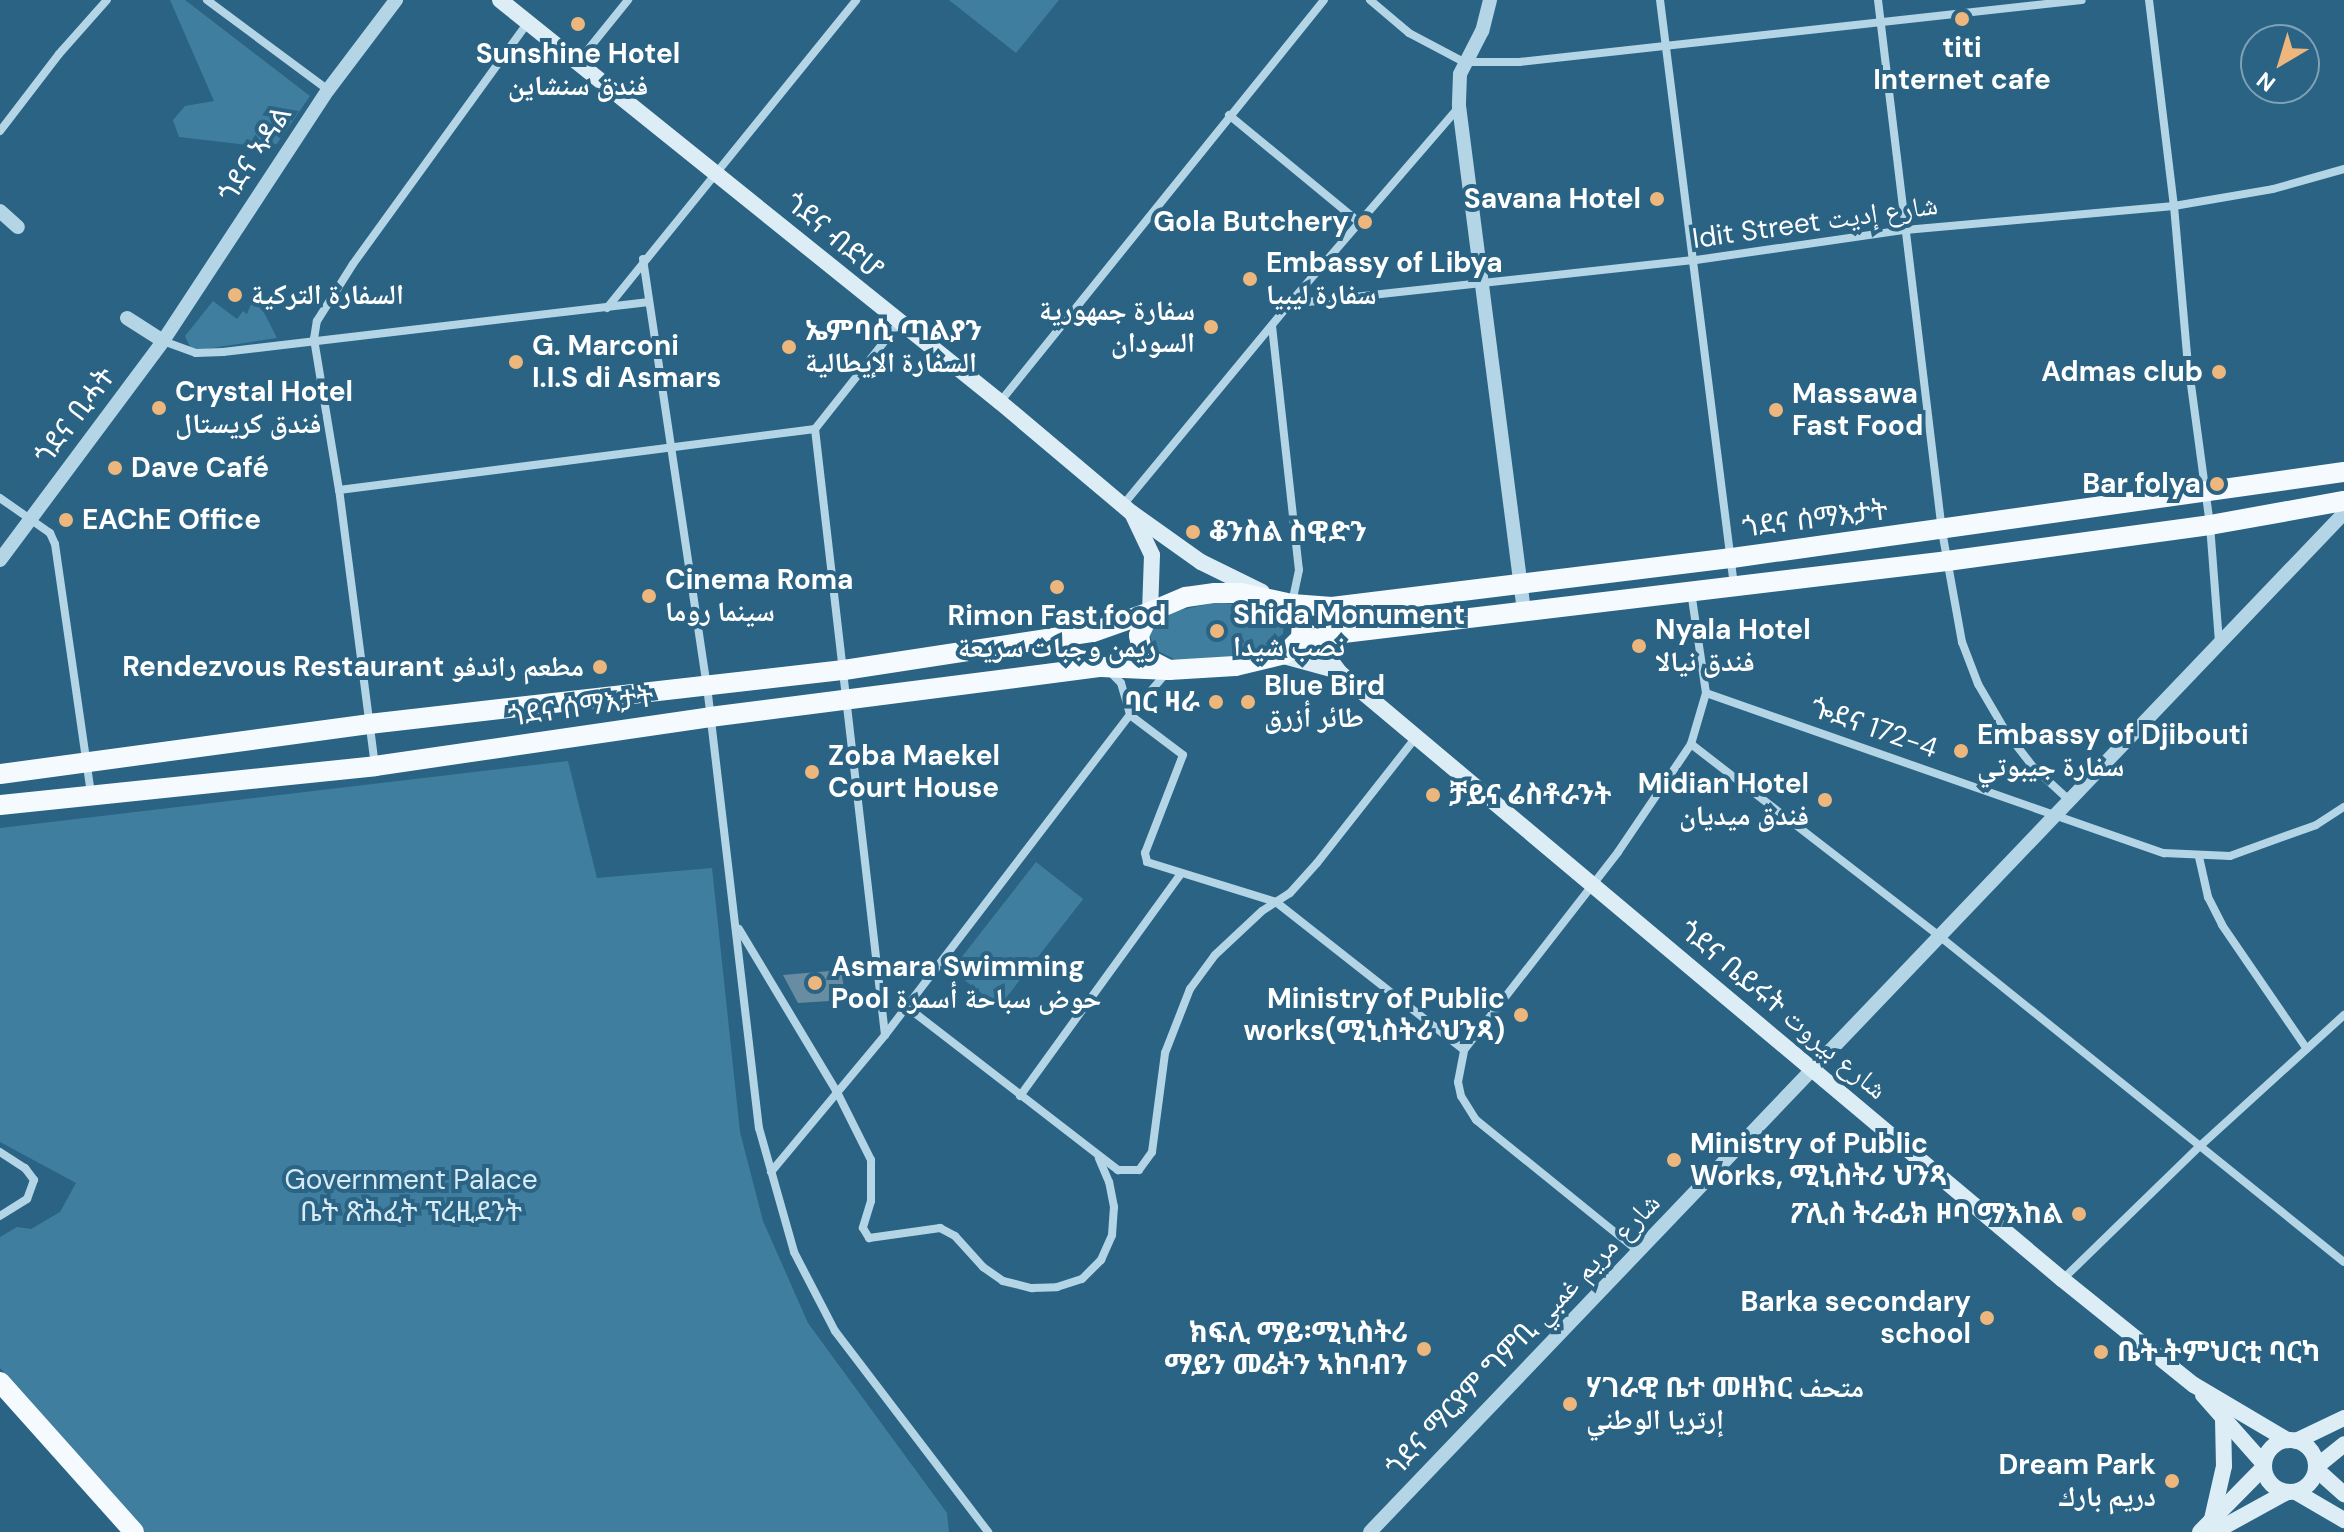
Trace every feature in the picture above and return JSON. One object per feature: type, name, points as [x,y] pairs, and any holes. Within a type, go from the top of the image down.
[{"type":"main road","name":"ጎደና ብድሆ","points":[[500,0],[1000,402],[1128,509],[1201,562],[1289,607]]},
{"type":"main road","name":"ጎደና ሰማእታት","points":[[0,774],[369,724],[844,670],[1093,632],[1186,597],[1215,593],[1289,607],[1332,607],[1942,531],[2344,472]]},
{"type":"main road","name":"ጎደና ሰማእታት","points":[[0,805],[91,793],[375,766],[710,717],[1101,667],[1169,670],[1235,666],[1335,634],[1947,561],[2210,525],[2344,501]]},
{"type":"main road","points":[[1128,509],[1152,555],[1150,612],[1141,625],[1140,646],[1149,660],[1169,670]]},
{"type":"main road","points":[[1289,607],[1303,628],[1297,647]]},
{"type":"main road","points":[[1297,647],[1317,662],[1340,673]]},
{"type":"main road","points":[[1297,647],[1340,673]]},
{"type":"main road","name":"ጎደና ቤይሩት شارع بيروت","points":[[1340,673],[2062,1279],[2194,1385]]},
{"type":"main road","points":[[0,1382],[134,1532]]},
{"type":"main road","points":[[2194,1385],[2264,1465],[2274,1486],[2292,1492],[2344,1520]]},
{"type":"main road","points":[[2194,1385],[2311,1450],[2316,1468],[2344,1494]]},
{"type":"main road","points":[[2213,1525],[2264,1465],[2269,1451],[2344,1418]]},
{"type":"main road","points":[[2213,1525],[2224,1466],[2223,1420]]},
{"type":"main road","points":[[2200,1532],[2306,1487],[2316,1468],[2344,1444]]},
{"type":"street","points":[[0,131],[59,54],[107,0]]},
{"type":"street","points":[[207,0],[328,90]]},
{"type":"street","name":"ጎደና ኣዳል","points":[[163,341],[328,90],[396,0]]},
{"type":"street","points":[[578,62],[628,0]]},
{"type":"street","points":[[607,308],[643,259],[856,0]]},
{"type":"street","points":[[1000,402],[1324,0]]},
{"type":"street","points":[[1370,0],[1409,33],[1464,62],[1519,62],[2082,0]]},
{"type":"street","points":[[1490,0],[1482,31],[1464,62],[1459,83],[1459,106],[1485,284],[1524,611]]},
{"type":"street","points":[[1660,0],[1696,260],[1734,586]]},
{"type":"street","points":[[1878,0],[1942,531],[1962,642],[1978,684],[2006,732],[2034,768],[2069,800]]},
{"type":"street","points":[[2149,0],[2174,206],[2187,355],[2210,525],[2219,646]]},
{"type":"street","points":[[375,766],[339,490],[314,339],[324,307],[528,22]]},
{"type":"street","points":[[1128,509],[1289,304],[1459,106]]},
{"type":"street","points":[[1229,115],[1359,222]]},
{"type":"street","name":"Idit Street شارع إديت","points":[[1289,304],[1696,260],[1905,230],[2174,206],[2273,189],[2344,169]]},
{"type":"street","points":[[0,211],[18,227]]},
{"type":"street","points":[[643,259],[707,686],[737,925],[753,1089],[771,1172],[794,1252],[835,1331],[984,1530]]},
{"type":"street","points":[[127,318],[163,341],[196,353],[649,302]]},
{"type":"street","points":[[339,490],[815,429],[899,323]]},
{"type":"street","points":[[1272,326],[1299,570],[1289,607]]},
{"type":"street","name":"ጎደና ቢሓት","points":[[0,560],[163,341]]},
{"type":"street","points":[[815,429],[885,1035]]},
{"type":"street","points":[[0,498],[50,533],[55,544],[91,793]]},
{"type":"street","name":"ጎደና ማርያም ግምቢ شارع مريم غمبي","points":[[1373,1531],[1938,935],[2344,513]]},
{"type":"street","points":[[1638,1251],[1476,1120],[1461,1096],[1458,1082],[1464,1050],[1593,883],[1691,744],[1706,693],[1691,590]]},
{"type":"street","points":[[1101,667],[1121,683],[1130,715],[1183,755],[1145,853],[1147,862],[1180,875],[1276,902],[1464,1050]]},
{"type":"street","points":[[771,1172],[885,1035],[1130,715],[1169,670]]},
{"type":"street","name":"ጐደና 172-4","points":[[1706,693],[2138,846],[2199,857],[2230,856],[2265,846],[2316,825],[2344,807]]},
{"type":"street","points":[[907,1007],[1118,1170],[1139,1170],[1152,1152],[1165,1053],[1190,989],[1215,955],[1317,863],[1417,736]]},
{"type":"street","points":[[1691,744],[1938,935],[2344,1262]]},
{"type":"street","points":[[2199,857],[2208,897],[2222,925],[2307,1049]]},
{"type":"street","points":[[1020,1096],[1180,875]]},
{"type":"street","points":[[737,925],[837,1092],[871,1160],[873,1186],[863,1228],[865,1235],[874,1238],[940,1228],[955,1236],[983,1267],[1003,1281],[1032,1288],[1057,1287],[1082,1279],[1101,1260],[1112,1235],[1114,1207],[1109,1182],[1098,1155]]},
{"type":"street","points":[[2062,1279],[2200,1146],[2341,1022]]},
{"type":"street","points":[[0,1152],[25,1168],[34,1180],[27,1199],[0,1216]]},
{"type":"green space","points":[[170,0],[185,0],[310,96],[274,148],[179,137],[173,120],[185,106],[214,101]]},
{"type":"green space","points":[[949,0],[1059,0],[1016,53]]},
{"type":"green space","points":[[255,295],[277,338],[192,351],[185,336],[213,301],[237,319],[243,311],[247,314]]},
{"type":"green space","points":[[1217,602],[1264,608],[1284,621],[1283,634],[1268,645],[1232,658],[1176,660],[1154,649],[1149,632],[1163,614]]},
{"type":"green space","name":"Government Palace ቤት ጽሕፈት ፕረዚደንት","points":[[568,761],[597,878],[712,868],[740,1132],[763,1221],[808,1323],[947,1513],[949,1532],[145,1532],[110,1498],[0,1368],[0,1237],[17,1227],[31,1229],[60,1212],[76,1183],[0,1142],[0,828]]},
{"type":"green space","points":[[1036,862],[1083,899],[999,1007],[952,970]]},
{"type":"shaded area","name":"Asmara Swimming Pool حوض سباحة أسمرة","points":[[841,970],[846,1000],[798,1003],[783,975]]},
{"type":"place","name":"titi Internet cafe","points":[[1962,19]]},
{"type":"place","name":"Sunshine Hotel فندق سنشاين","points":[[578,24]]},
{"type":"place","name":"Savana Hotel","points":[[1657,199]]},
{"type":"place","name":"Gola Butchery","points":[[1365,222]]},
{"type":"place","name":"Embassy of Libya سفارة ليبيا","points":[[1250,279]]},
{"type":"place","name":"السفارة التركية","points":[[235,295]]},
{"type":"place","name":"سفارة جمهورية السودان","points":[[1211,327]]},
{"type":"place","name":"ኤምባሲ ጣልያን السفارة الإيطالية","points":[[789,347]]},
{"type":"place","name":"G. Marconi I.I.S di Asmars","points":[[516,362]]},
{"type":"place","name":"Admas club","points":[[2219,372]]},
{"type":"place","name":"Crystal Hotel فندق كريستال","points":[[159,408]]},
{"type":"place","name":"Massawa Fast Food","points":[[1776,410]]},
{"type":"place","name":"Dave Café","points":[[115,468]]},
{"type":"place","name":"Bar folya","points":[[2217,484]]},
{"type":"place","name":"EAChE Office","points":[[66,520]]},
{"type":"place","name":"ቆንስል ስዊድን","points":[[1193,532]]},
{"type":"place","name":"Rimon Fast food ريمن وجبات سريعة","points":[[1057,587]]},
{"type":"place","name":"Cinema Roma سينما روما","points":[[649,596]]},
{"type":"place","name":"Shida Monument نصب شيدا","points":[[1217,631]]},
{"type":"place","name":"Nyala Hotel فندق نيالا","points":[[1639,646]]},
{"type":"place","name":"Rendezvous Restaurant مطعم راندفو","points":[[600,667]]},
{"type":"place","name":"ባር ዛራ","points":[[1216,702]]},
{"type":"place","name":"Blue Bird طائر أزرق","points":[[1248,702]]},
{"type":"place","name":"Embassy of Djibouti سفارة جيبوتي","points":[[1961,751]]},
{"type":"place","name":"Zoba Maekel Court House","points":[[812,772]]},
{"type":"place","name":"ቻይና ሬስቶራንት","points":[[1433,795]]},
{"type":"place","name":"Midian Hotel فندق ميديان","points":[[1825,800]]},
{"type":"place","name":"Asmara Swimming Pool حوض سباحة أسمرة","points":[[815,983]]},
{"type":"place","name":"Ministry of Public works(ሚኒስትሪ ህንጻ)","points":[[1521,1015]]},
{"type":"place","name":"Ministry of Public Works, ሚኒስትሪ ህንጻ","points":[[1674,1160]]},
{"type":"place","name":"ፖሊስ ትራፊክ ዞባ ማእከል","points":[[2079,1214]]},
{"type":"place","name":"Barka secondary school","points":[[1987,1318]]},
{"type":"place","name":"ክፍሊ ማይ፡ሚኒስትሪ ማይን መሬትን ኣከባብን","points":[[1424,1349]]},
{"type":"place","name":"ቤት ትምህርቲ ባርካ","points":[[2101,1352]]},
{"type":"place","name":"ሃገራዊ ቤተ መዘክር متحف إرتريا الوطني","points":[[1570,1404]]},
{"type":"place","name":"Dream Park دريم بارك","points":[[2172,1481]]}]
